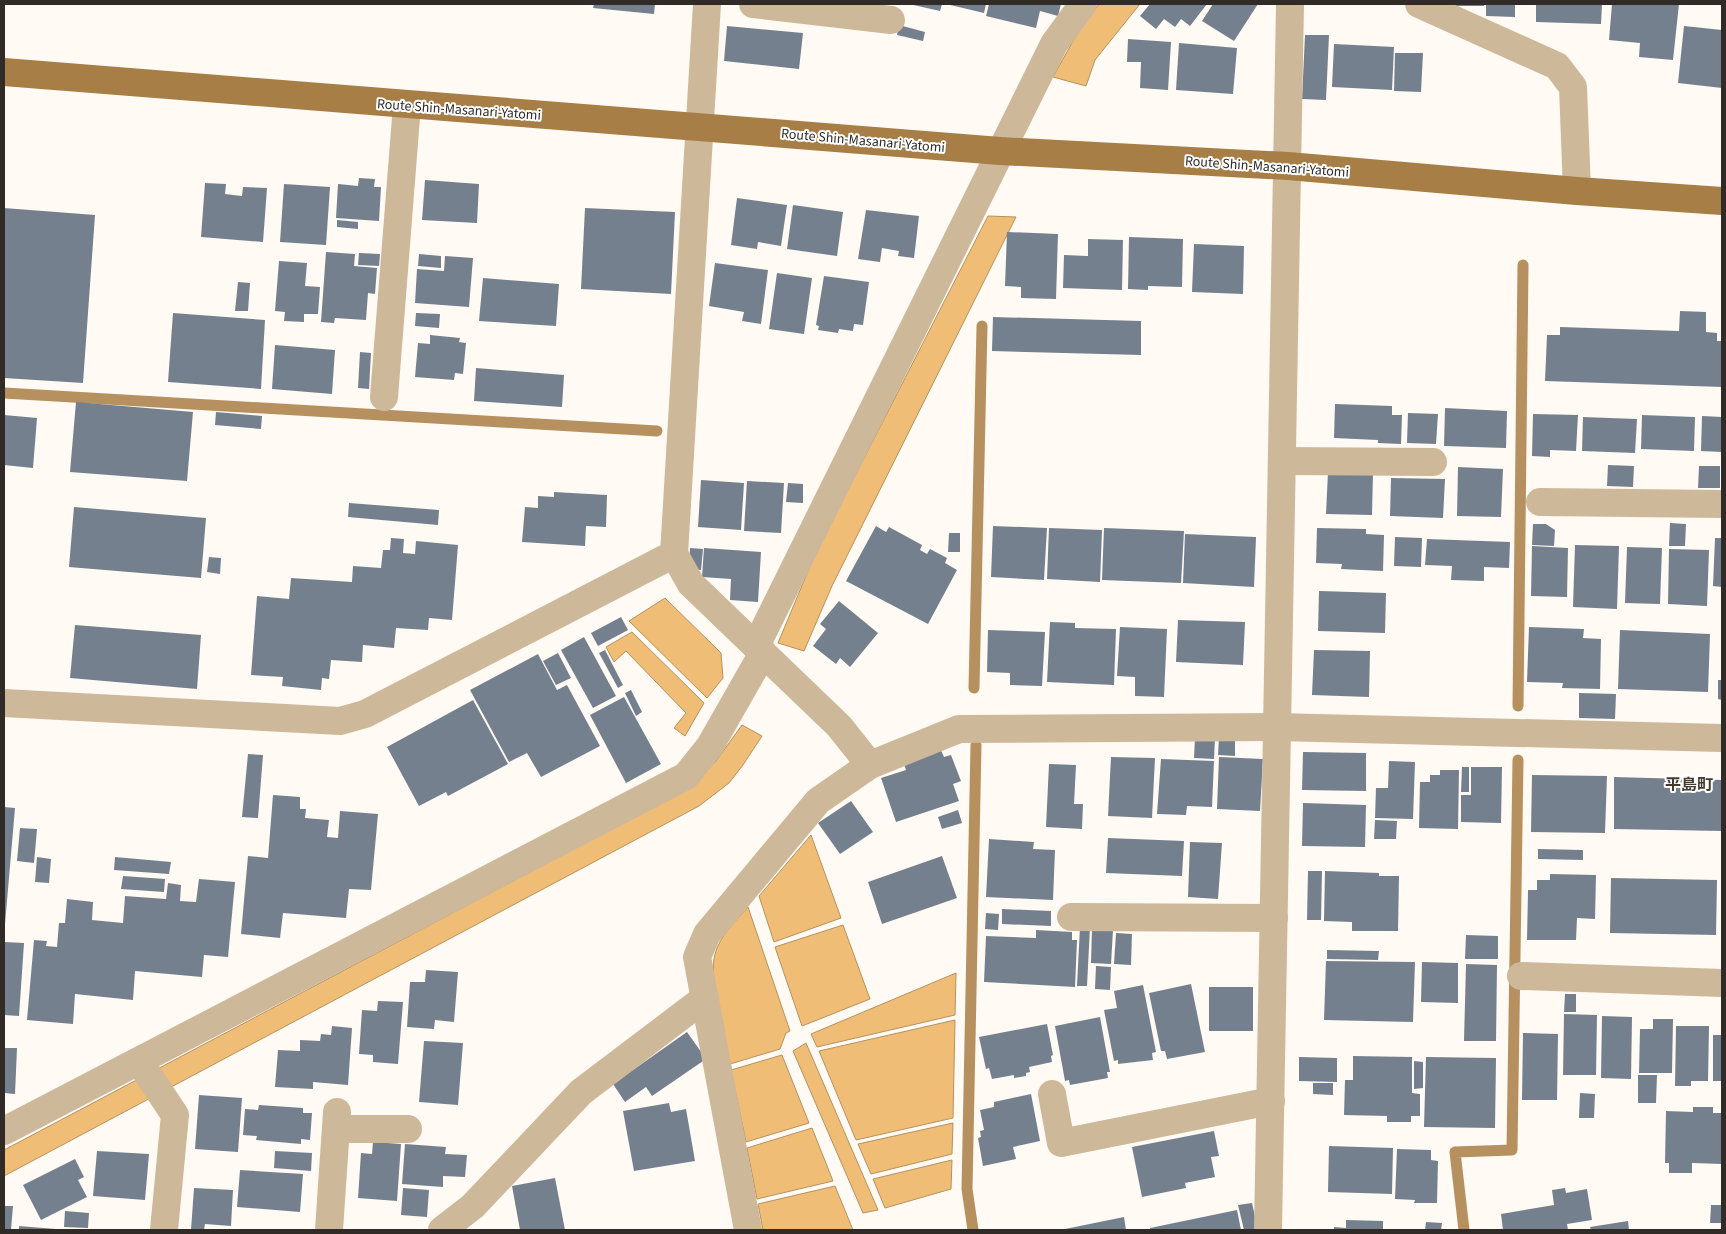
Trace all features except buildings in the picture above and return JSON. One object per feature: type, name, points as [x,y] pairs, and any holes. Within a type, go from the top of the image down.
[{"type":"main road","name":"Route Shin-Masanari-Yatomi","points":[[4,72],[1000,151],[1288,166],[1577,191],[1722,200]]},
{"type":"street","points":[[707,4],[674,554],[691,584],[839,726],[870,765]]},
{"type":"street","points":[[753,4],[891,20]]},
{"type":"street","points":[[4,1131],[142,1066],[686,776],[710,746],[760,650],[1000,151],[1054,44],[1082,4]]},
{"type":"street","points":[[1268,1230],[1290,4]]},
{"type":"street","points":[[1419,4],[1557,66],[1574,87],[1577,191]]},
{"type":"street","points":[[384,397],[406,105]]},
{"type":"street","points":[[1282,461],[1433,462]]},
{"type":"street","points":[[1540,502],[1722,504]]},
{"type":"street","points":[[4,703],[340,722],[365,714],[674,554]]},
{"type":"street","points":[[748,1230],[698,957],[708,934],[818,801],[870,765],[959,729],[1277,727],[1722,738]]},
{"type":"street","points":[[1071,917],[1274,918]]},
{"type":"street","points":[[1521,976],[1722,983]]},
{"type":"street","points":[[442,1230],[474,1206],[581,1092],[705,998]]},
{"type":"street","points":[[142,1066],[174,1115],[164,1230]]},
{"type":"street","points":[[1052,1094],[1061,1143],[1271,1101]]},
{"type":"street","points":[[329,1230],[337,1120],[408,1129]]},
{"type":"shaded area","points":[[1099,4],[1140,4],[1095,60],[1086,86],[1053,77],[1078,32]]},
{"type":"shaded area","points":[[988,216],[1016,217],[832,586],[804,651],[778,643],[816,552]]},
{"type":"shaded area","points":[[665,598],[721,653],[723,678],[707,698],[629,621]]},
{"type":"shaded area","points":[[632,632],[704,703],[685,736],[674,728],[686,713],[626,651],[614,662],[606,647]]},
{"type":"shaded area","points":[[742,725],[762,736],[729,783],[699,806],[4,1176],[4,1150],[691,787],[716,761]]},
{"type":"shaded area","points":[[811,835],[841,918],[774,942],[759,896]]},
{"type":"shaded area","points":[[748,907],[790,1031],[786,1033],[780,1049],[730,1064],[715,992],[713,964],[717,947],[729,929]]},
{"type":"shaded area","points":[[843,925],[870,999],[802,1026],[775,947]]},
{"type":"shaded area","points":[[956,973],[955,1015],[817,1047],[811,1034]]},
{"type":"shaded area","points":[[955,1020],[953,1118],[856,1140],[819,1051]]},
{"type":"shaded area","points":[[806,1043],[878,1210],[863,1213],[793,1051]]},
{"type":"shaded area","points":[[782,1055],[809,1123],[746,1142],[731,1070]]},
{"type":"shaded area","points":[[953,1123],[952,1154],[871,1174],[858,1144]]},
{"type":"shaded area","points":[[812,1128],[833,1181],[757,1199],[747,1148]]},
{"type":"shaded area","points":[[952,1160],[951,1189],[885,1208],[873,1179]]},
{"type":"shaded area","points":[[835,1186],[853,1230],[763,1230],[758,1204]]},
{"type":"waterway","points":[[1518,706],[1523,265]]},
{"type":"waterway","points":[[974,688],[982,326]]},
{"type":"waterway","points":[[4,393],[657,431]]},
{"type":"waterway","points":[[973,1230],[967,1189],[976,745]]},
{"type":"waterway","points":[[1464,1230],[1455,1152],[1512,1150],[1518,760]]},
{"type":"district","name":"平島町","points":[[1689,784]]}]
